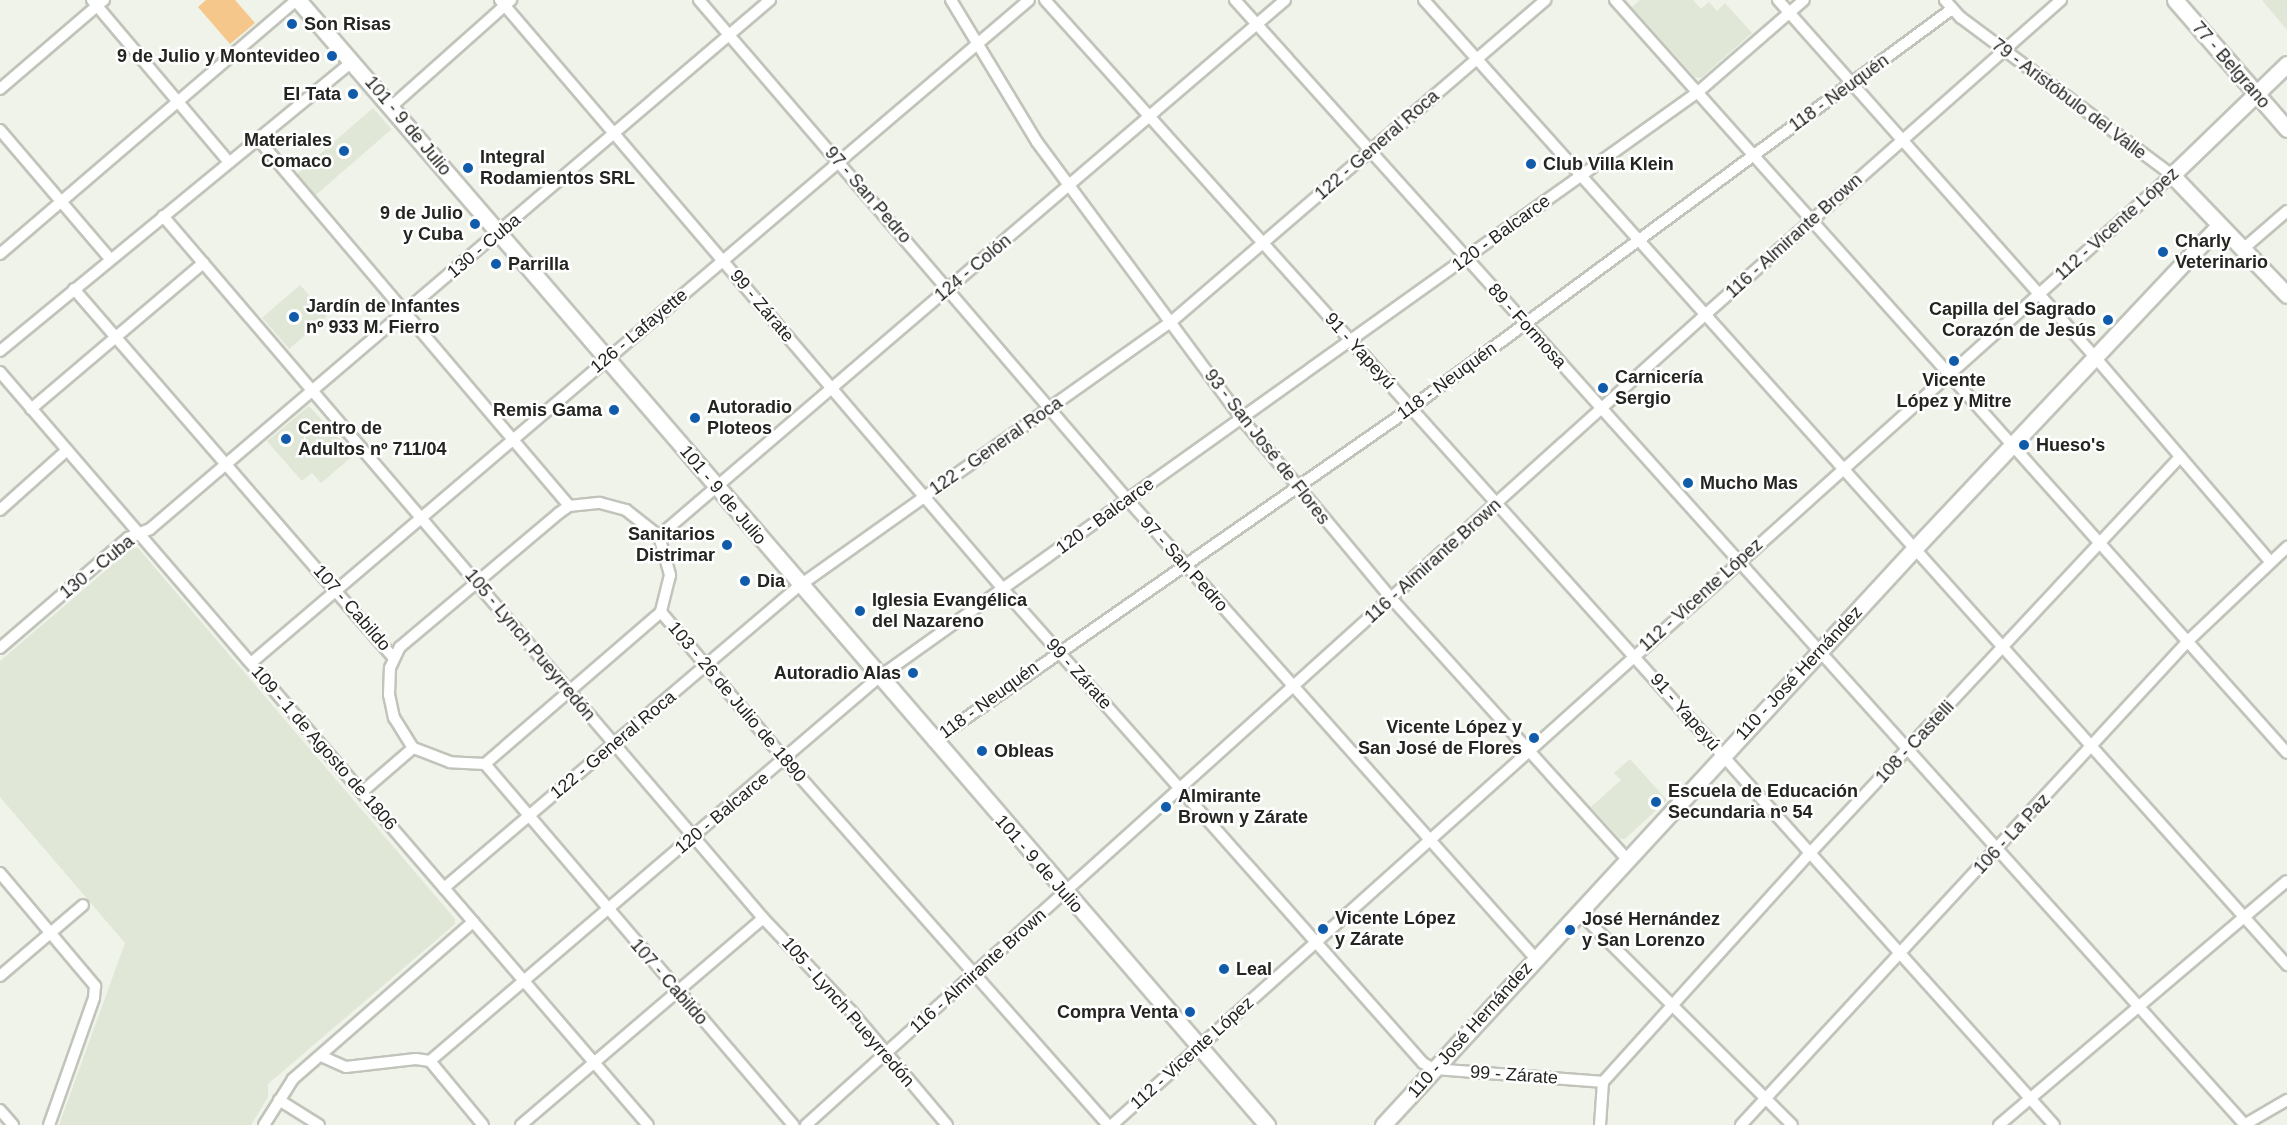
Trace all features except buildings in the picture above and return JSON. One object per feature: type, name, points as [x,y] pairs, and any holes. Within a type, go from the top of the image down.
[{"type":"street","name":"101 - 9 de Julio","points":[[297,0],[353,61],[605,360],[1267,1125]]},
{"type":"street","points":[[0,254],[297,0]]},
{"type":"street","name":"97 - San Pedro","points":[[699,0],[1185,566],[1432,839],[1535,958]]},
{"type":"street","name":"130 - Cuba","points":[[0,648],[128,538],[140,533],[314,390],[770,0]]},
{"type":"street","name":"93 - San José de Flores","points":[[951,0],[1028,129],[1241,418],[1296,488],[1627,859]]},
{"type":"street","name":"126 - Lafayette","points":[[251,663],[1029,0]]},
{"type":"street","name":"91 - Yapeyú","points":[[1045,0],[1152,116],[1350,341],[1635,655],[2054,1125]]},
{"type":"street","name":"89 - Formosa","points":[[1235,0],[1737,563],[1909,748],[2137,1008],[2245,1125]]},
{"type":"street","name":"124 - Colón","points":[[659,536],[1286,0]]},
{"type":"street","points":[[1424,0],[1846,467],[2287,965]]},
{"type":"street","name":"122 - General Roca","points":[[444,888],[800,586],[1171,322],[1545,0]]},
{"type":"street","points":[[1615,0],[2287,753]]},
{"type":"street","points":[[1778,0],[1850,85],[2040,294],[2270,561]]},
{"type":"street","name":"120 - Balcarce","points":[[430,1061],[785,760],[879,677],[1698,92],[1804,0]]},
{"type":"street","name":"79 - Aristóbulo del Valle","points":[[1945,0],[1952,9],[2004,50],[2172,176],[2287,296]]},
{"type":"street","name":"116 - Almirante Brown","points":[[806,1125],[1900,140],[2061,0]]},
{"type":"street","name":"77 - Belgrano","points":[[2175,0],[2287,129]]},
{"type":"street","points":[[0,89],[98,2],[229,162]]},
{"type":"street","points":[[391,107],[505,2]]},
{"type":"street","name":"99 - Zárate","points":[[505,2],[613,135],[723,260],[1003,589],[1318,941],[1423,1063],[1434,1070],[1603,1082]]},
{"type":"street","name":"118 - Neuquén","points":[[933,741],[1058,651],[1185,566],[1411,408],[1952,9]]},
{"type":"street","points":[[0,351],[353,61]]},
{"type":"street","name":"112 - Vicente López","points":[[1110,1125],[1432,839],[1948,373],[2172,176],[2287,64]]},
{"type":"street","points":[[0,130],[110,259]]},
{"type":"street","points":[[258,139],[569,506]]},
{"type":"street","points":[[2243,249],[2287,211]]},
{"type":"street","name":"105 - Lynch Pueyrredón","points":[[163,216],[314,390],[569,692],[764,918],[843,1002],[947,1125]]},
{"type":"street","name":"110 - José Hernández","points":[[1383,1125],[1820,650],[2219,225]]},
{"type":"street","points":[[31,409],[203,263]]},
{"type":"street","name":"107 - Cabildo","points":[[74,289],[393,657],[388,681],[391,706],[413,748]]},
{"type":"street","name":"109 - 1 de Agosto de 1806","points":[[0,372],[648,1125]]},
{"type":"street","points":[[0,510],[67,450]]},
{"type":"street","name":"108 - Castelli","points":[[1603,1082],[1811,852],[2180,456]]},
{"type":"street","points":[[393,657],[476,581],[569,506],[588,503],[615,506],[640,519],[659,536]]},
{"type":"street","name":"103 - 26 de Julio de 1890","points":[[659,536],[670,575],[661,612],[785,760],[1110,1125]]},
{"type":"street","name":"106 - La Paz","points":[[1741,1125],[1998,850],[2187,641],[2287,547]]},
{"type":"street","points":[[362,792],[413,748],[450,762],[485,764],[661,612]]},
{"type":"street","name":"107 - Cabildo","points":[[485,764],[528,818],[793,1125]]},
{"type":"street","points":[[0,873],[95,986],[94,998],[49,1125]]},
{"type":"street","points":[[1999,1125],[2244,915],[2287,881]]},
{"type":"street","points":[[0,976],[83,905]]},
{"type":"street","points":[[1579,912],[1792,1125]]},
{"type":"street","points":[[521,1125],[764,918]]},
{"type":"street","points":[[264,1125],[293,1079],[472,922]]},
{"type":"street","points":[[321,1056],[346,1067],[416,1059],[430,1061],[483,1125]]},
{"type":"street","points":[[1600,1125],[1603,1082]]},
{"type":"street","points":[[279,1100],[319,1125]]},
{"type":"street","points":[[2245,1125],[2287,1100]]},
{"type":"street","points":[[0,1110],[13,1125]]},
{"type":"shaded area","points":[[206,0],[235,0],[255,23],[230,44],[198,7]]},
{"type":"shaded area","points":[[1640,0],[1693,0],[1701,9],[1709,2],[1717,11],[1725,3],[1752,33],[1701,78],[1695,77],[1632,7]]},
{"type":"shaded area","points":[[2262,0],[2287,0],[2287,30]]},
{"type":"shaded area","name":"Materiales Comaco","points":[[373,108],[391,129],[315,195],[297,174]]},
{"type":"shaded area","name":"Jardín de Infantes nº 933 M. Fierro","points":[[300,285],[327,316],[289,349],[262,318]]},
{"type":"shaded area","points":[[309,406],[354,455],[321,483],[312,473],[302,481],[267,441]]},
{"type":"shaded area","points":[[132,548],[138,548],[455,919],[455,924],[268,1084],[268,1097],[251,1125],[59,1125],[125,943],[0,797],[0,661]]},
{"type":"shaded area","points":[[1630,759],[1667,800],[1625,839],[1620,839],[1591,807],[1621,780],[1614,773]]},
{"type":"place","name":"Son Risas","points":[[292,24]]},
{"type":"place","name":"9 de Julio y Montevideo","points":[[332,56]]},
{"type":"place","name":"El Tata","points":[[353,94]]},
{"type":"place","name":"Materiales Comaco","points":[[344,151]]},
{"type":"place","name":"Club Villa Klein","points":[[1531,164]]},
{"type":"place","name":"Integral Rodamientos SRL","points":[[468,168]]},
{"type":"place","name":"9 de Julio y Cuba","points":[[475,224]]},
{"type":"place","name":"Charly Veterinario","points":[[2163,252]]},
{"type":"place","name":"Parrilla","points":[[496,264]]},
{"type":"place","name":"Jardín de Infantes nº 933 M. Fierro","points":[[294,317]]},
{"type":"place","name":"Capilla del Sagrado Corazón de Jesús","points":[[2108,320]]},
{"type":"place","name":"Vicente López y Mitre","points":[[1954,361]]},
{"type":"place","name":"Carnicería Sergio","points":[[1603,388]]},
{"type":"place","name":"Remis Gama","points":[[614,410]]},
{"type":"place","name":"Autoradio Ploteos","points":[[695,418]]},
{"type":"place","name":"Centro de Adultos nº 711/04","points":[[286,439]]},
{"type":"place","name":"Hueso's","points":[[2024,445]]},
{"type":"place","name":"Mucho Mas","points":[[1688,483]]},
{"type":"place","name":"Sanitarios Distrimar","points":[[727,545]]},
{"type":"place","name":"Dia","points":[[745,581]]},
{"type":"place","name":"Iglesia Evangélica del Nazareno","points":[[860,611]]},
{"type":"place","name":"Autoradio Alas","points":[[913,673]]},
{"type":"place","name":"Vicente López y San José de Flores","points":[[1534,738]]},
{"type":"place","name":"Obleas","points":[[982,751]]},
{"type":"place","name":"Escuela de Educación Secundaria nº 54","points":[[1656,802]]},
{"type":"place","name":"Almirante Brown y Zárate","points":[[1166,807]]},
{"type":"place","name":"Vicente López y Zárate","points":[[1323,929]]},
{"type":"place","name":"José Hernández y San Lorenzo","points":[[1570,930]]},
{"type":"place","name":"Leal","points":[[1224,969]]},
{"type":"place","name":"Compra Venta","points":[[1190,1012]]}]
